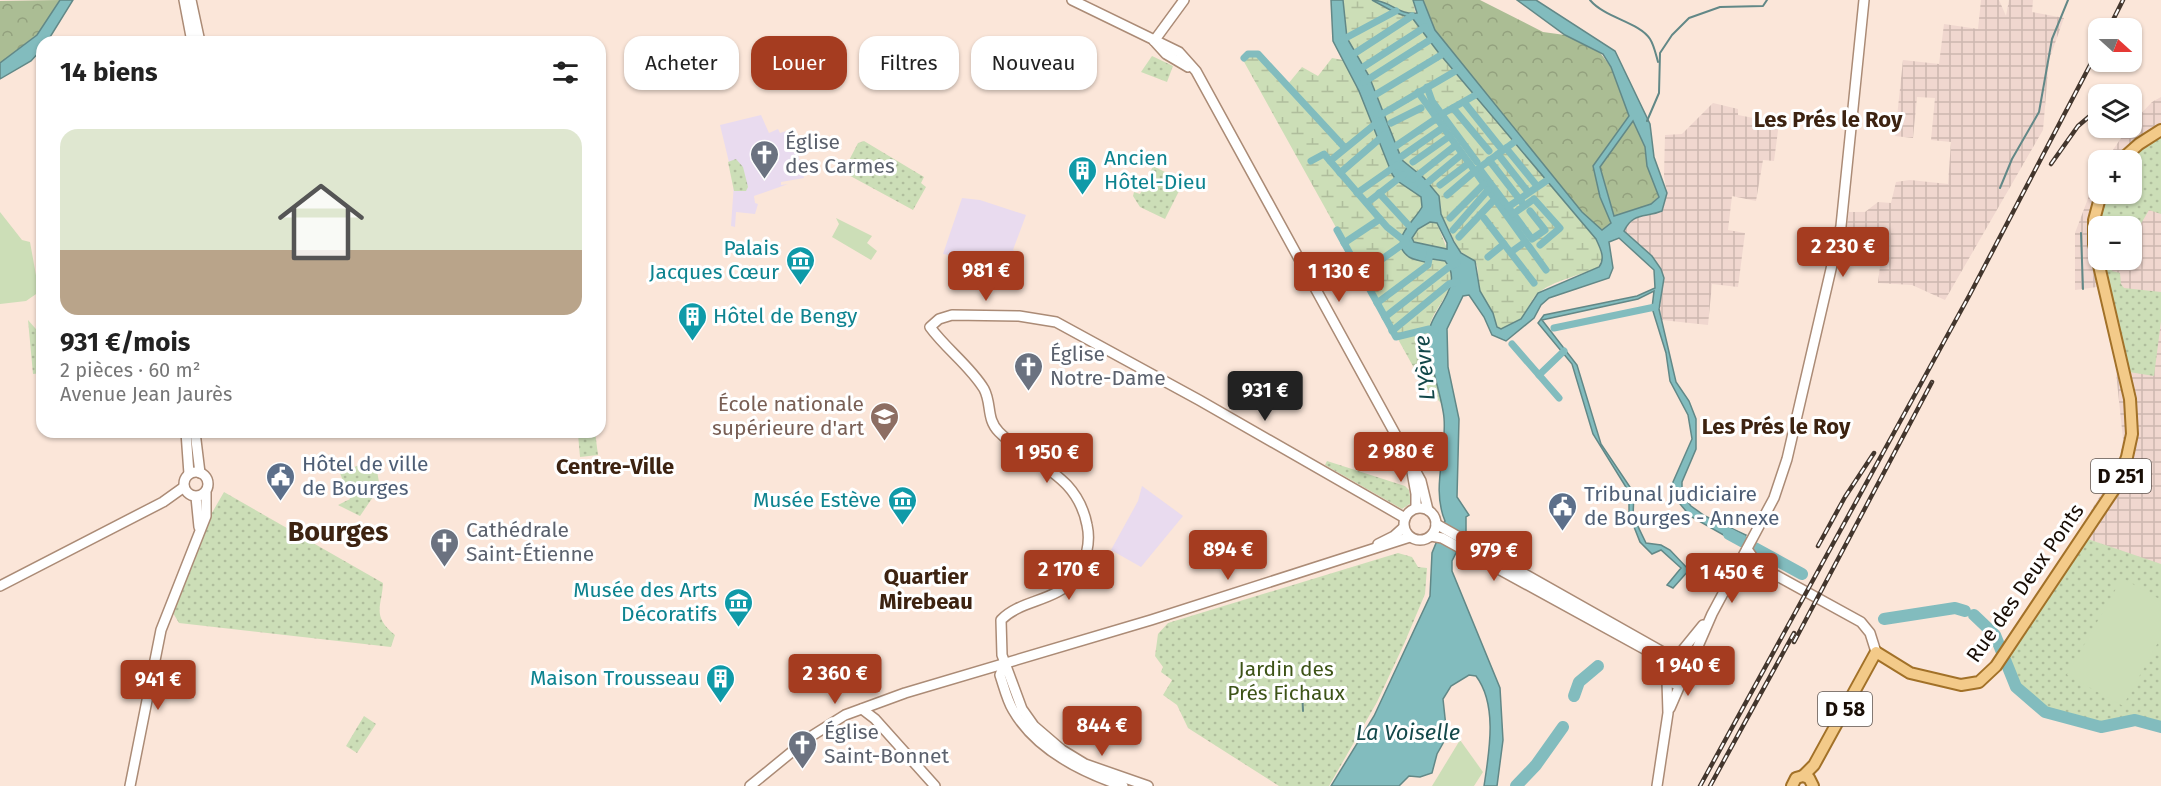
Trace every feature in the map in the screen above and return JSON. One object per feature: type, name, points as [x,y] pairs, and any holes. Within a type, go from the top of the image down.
[{"type":"main road","points":[[184,0],[191,36]]},
{"type":"main road","points":[[191,0],[199,36]]},
{"type":"main road","points":[[1072,0],[1179,52],[1196,71],[1421,481],[1428,510],[1436,524],[1463,545],[1648,651],[1661,666],[1662,674],[1667,681],[1668,713],[1657,786]]},
{"type":"main road","points":[[1154,41],[1184,0]]},
{"type":"main road","points":[[1668,713],[1680,684],[1692,676],[1692,660],[1712,614],[1781,480],[1841,226],[1864,0]]},
{"type":"main road","points":[[2132,150],[2161,130]]},
{"type":"main road","name":"Rue des Deux Ponts","points":[[1876,652],[1910,673],[1961,685],[1979,682],[1996,666],[2115,488],[2130,446],[2130,399],[2093,236],[2098,204]]},
{"type":"main road","points":[[1148,786],[1102,772],[1062,750],[1034,726],[1022,709],[1005,663],[1001,620],[1008,612],[1064,588],[1083,566],[1088,544],[1084,509],[1077,494],[1048,468],[999,432],[989,416],[985,391],[930,327],[939,319],[952,315],[1019,316],[1056,322],[1375,500],[1405,520],[1410,537]]},
{"type":"main road","points":[[186,438],[189,493],[199,529]]},
{"type":"main road","points":[[129,786],[161,630],[208,510],[206,493],[208,480],[200,473],[196,438]]},
{"type":"main road","points":[[1369,550],[1394,536],[1416,508],[1414,480],[1407,455]]},
{"type":"main road","points":[[189,474],[200,473]]},
{"type":"main road","points":[[0,586],[163,501],[189,493],[206,493]]},
{"type":"main road","points":[[1416,508],[1428,510]]},
{"type":"main road","points":[[1431,536],[1436,524]]},
{"type":"main road","points":[[750,786],[821,729],[845,715],[1410,537],[1420,540],[1431,536],[1463,545],[1668,655],[1681,652],[1712,614]]},
{"type":"main road","points":[[1747,549],[1757,564],[1855,618],[1870,633],[1876,652]]},
{"type":"main road","points":[[1737,566],[1757,564]]},
{"type":"main road","points":[[1729,582],[1757,564]]},
{"type":"main road","points":[[1681,652],[1692,660]]},
{"type":"main road","name":"D 58","points":[[1809,781],[1814,765],[1876,652]]},
{"type":"main road","points":[[1661,666],[1668,655]]},
{"type":"main road","points":[[1005,663],[1000,675],[1007,698],[1014,713],[1029,732],[1076,767],[1123,786]]},
{"type":"main road","points":[[1667,681],[1680,684]]},
{"type":"main road","points":[[862,709],[875,718],[935,786]]},
{"type":"main road","points":[[1792,786],[1796,778],[1809,781]]},
{"type":"shaded area","points":[[1981,0],[1999,0],[2006,16],[2009,0],[2033,0],[2032,12],[2064,18],[2049,60],[2043,130],[1945,300],[1912,285],[1878,283],[1881,258],[1866,255],[1869,236],[1846,232],[1849,212],[1865,212],[1878,202],[1891,203],[1896,182],[1910,180],[1948,184],[1951,142],[1931,140],[1935,98],[1917,97],[1913,138],[1895,136],[1903,60],[1939,64],[1944,24],[1978,29]]},
{"type":"shaded area","points":[[2161,97],[2160,565],[2076,535],[2119,461],[2123,439],[2115,363],[2097,287],[2075,290],[2075,233],[2088,199],[2088,204],[2142,204],[2142,150],[2113,150],[2121,138],[2142,138],[2142,112],[2152,102]]},
{"type":"shaded area","points":[[1713,103],[1738,109],[1738,115],[1779,123],[1774,161],[1763,160],[1756,201],[1732,196],[1728,230],[1745,233],[1738,287],[1712,284],[1708,325],[1662,320],[1659,308],[1664,278],[1661,269],[1652,256],[1624,231],[1630,220],[1652,214],[1667,193],[1664,176],[1665,135],[1682,134]]},
{"type":"shaded area","points":[[761,115],[769,133],[778,129],[780,133],[792,129],[804,178],[781,182],[781,185],[788,184],[754,196],[755,203],[758,204],[755,214],[736,212],[735,227],[731,226],[734,183],[720,125]]},
{"type":"shaded area","points":[[962,198],[980,200],[1026,215],[1013,250],[1020,254],[1012,275],[1007,275],[1007,281],[1002,281],[1002,285],[987,286],[987,290],[983,290],[980,278],[967,278],[971,259],[943,254]]},
{"type":"shaded area","points":[[1142,486],[1183,516],[1141,567],[1111,550],[1138,501]]},
{"type":"green space","points":[[60,0],[37,35],[0,63],[0,1]]},
{"type":"green space","points":[[1343,0],[1413,0],[1417,22],[1438,52],[1596,239],[1603,258],[1598,267],[1543,289],[1533,298],[1518,323],[1505,329],[1497,328],[1480,291],[1477,265],[1459,250],[1441,214],[1440,201],[1427,181],[1402,160],[1369,76],[1347,38]]},
{"type":"green space","points":[[1423,0],[1480,0],[1543,32],[1565,35],[1598,50],[1611,67],[1629,116],[1593,166],[1600,197],[1611,223],[1604,230],[1597,227],[1582,212],[1435,30]]},
{"type":"green space","points":[[1255,53],[1288,84],[1302,67],[1318,76],[1332,58],[1343,60],[1359,91],[1395,179],[1421,197],[1422,207],[1404,233],[1400,246],[1404,252],[1413,257],[1429,262],[1431,259],[1445,261],[1450,269],[1450,286],[1434,314],[1429,330],[1431,358],[1443,405],[1424,386],[1243,60]]},
{"type":"green space","points":[[1152,56],[1173,66],[1167,82],[1141,72]]},
{"type":"green space","points":[[1633,121],[1645,147],[1647,166],[1659,196],[1651,204],[1614,216],[1600,167]]},
{"type":"green space","points":[[2161,135],[2161,214],[2149,210],[2142,222],[2142,216],[2100,216],[2104,204],[2142,204],[2141,150]]},
{"type":"green space","points":[[864,141],[924,177],[921,183],[926,187],[913,210],[843,172],[858,143]]},
{"type":"green space","points":[[736,159],[743,167],[748,187],[746,191],[734,191],[728,162]]},
{"type":"green space","points":[[1153,166],[1179,179],[1177,183],[1182,185],[1165,219],[1140,207],[1133,196],[1134,192],[1140,194]]},
{"type":"green space","points":[[0,212],[22,240],[30,242],[36,275],[36,294],[26,301],[0,304]]},
{"type":"green space","points":[[836,218],[872,236],[867,243],[877,251],[871,260],[832,237],[839,224]]},
{"type":"green space","points":[[1430,222],[1437,223],[1447,249],[1414,242],[1412,238],[1418,229]]},
{"type":"green space","points":[[2104,270],[2120,273],[2121,284],[2124,288],[2161,292],[2161,321],[2154,376],[2129,372]]},
{"type":"green space","points":[[28,320],[36,329],[36,374],[33,374]]},
{"type":"green space","points":[[578,438],[596,438],[598,455],[580,457]]},
{"type":"green space","points":[[1327,461],[1405,486],[1409,490],[1411,503],[1402,509],[1325,465]]},
{"type":"green space","points":[[364,463],[377,471],[381,493],[379,496],[375,494],[360,516],[338,505],[350,499],[340,473]]},
{"type":"green space","points":[[224,492],[383,583],[380,616],[395,635],[391,647],[179,623],[173,613],[209,518]]},
{"type":"green space","points":[[2076,535],[2161,564],[2161,722],[2153,719],[2135,720],[2101,727],[2045,712],[2016,687],[2005,658]]},
{"type":"green space","name":"Jardin des Prés Fichaux","points":[[1398,553],[1412,557],[1418,567],[1427,568],[1425,594],[1377,702],[1329,786],[1279,786],[1188,728],[1177,705],[1163,695],[1172,680],[1161,672],[1163,667],[1155,656],[1158,634],[1168,623]]},
{"type":"green space","points":[[2122,578],[2161,600],[2161,637],[2123,706],[2067,675]]},
{"type":"green space","points":[[364,716],[376,724],[357,753],[346,746]]},
{"type":"green space","points":[[1460,740],[1483,772],[1474,786],[1432,786]]},
{"type":"water","points":[[60,0],[73,0],[51,36],[36,36],[36,56],[31,61],[0,79],[0,63],[37,35]]},
{"type":"water","name":"La Voiselle","points":[[1331,0],[1343,0],[1347,38],[1369,76],[1402,160],[1424,178],[1439,196],[1441,214],[1454,242],[1461,253],[1475,261],[1480,291],[1493,313],[1497,327],[1501,329],[1521,319],[1538,293],[1599,267],[1602,260],[1601,249],[1596,239],[1438,52],[1413,19],[1372,0],[1384,2],[1405,12],[1417,13],[1413,0],[1423,0],[1435,30],[1582,212],[1602,230],[1611,223],[1600,197],[1593,166],[1629,116],[1611,67],[1603,54],[1565,35],[1517,0],[1536,0],[1615,51],[1650,124],[1654,157],[1667,193],[1662,211],[1635,218],[1624,231],[1652,256],[1661,269],[1664,278],[1659,309],[1676,382],[1689,401],[1696,419],[1696,449],[1682,482],[1682,495],[1691,506],[1705,516],[1746,535],[1741,545],[1690,516],[1671,493],[1673,482],[1692,439],[1688,415],[1670,381],[1666,353],[1652,308],[1654,291],[1638,299],[1542,320],[1577,365],[1601,444],[1634,493],[1633,516],[1646,543],[1661,545],[1670,550],[1689,570],[1673,588],[1667,585],[1681,568],[1661,550],[1652,554],[1640,542],[1629,514],[1629,492],[1593,434],[1572,364],[1538,323],[1544,315],[1637,296],[1655,288],[1654,270],[1619,238],[1609,242],[1613,268],[1609,278],[1549,298],[1541,305],[1534,318],[1506,341],[1492,335],[1484,317],[1469,295],[1463,296],[1447,329],[1448,367],[1459,419],[1457,497],[1469,515],[1466,517],[1466,533],[1452,561],[1452,571],[1500,688],[1503,740],[1497,786],[1484,786],[1490,715],[1483,688],[1476,676],[1469,675],[1451,686],[1443,699],[1447,736],[1437,754],[1432,773],[1420,777],[1409,776],[1399,786],[1331,786],[1374,716],[1430,596],[1432,553],[1445,521],[1439,496],[1444,418],[1431,359],[1429,336],[1433,319],[1447,295],[1452,278],[1445,261],[1432,259],[1428,263],[1411,258],[1403,251],[1401,238],[1422,207],[1421,197],[1396,180],[1392,174],[1359,91],[1333,41]],"holes":[[[1633,121],[1645,147],[1647,166],[1659,197],[1651,204],[1614,216],[1600,167]],[[1430,222],[1437,223],[1447,243],[1447,249],[1414,242],[1412,238],[1418,229]]]},
{"type":"waterway","points":[[1590,0],[1604,11],[1645,33],[1653,44],[1658,62]]},
{"type":"waterway","points":[[1647,121],[1659,93],[1660,53],[1672,35],[1689,18],[1720,7],[1763,6],[1767,0]]},
{"type":"waterway","points":[[2000,188],[2012,159],[2039,112],[2052,39],[2068,0]]},
{"type":"waterway","points":[[1342,40],[1396,11]]},
{"type":"waterway","points":[[1349,57],[1412,16]]},
{"type":"waterway","points":[[1357,71],[1425,27]]},
{"type":"waterway","points":[[1364,82],[1433,38]]},
{"type":"waterway","points":[[1370,98],[1446,52]]},
{"type":"waterway","points":[[1244,58],[1248,54],[1258,54],[1345,148]]},
{"type":"waterway","points":[[1377,117],[1459,69]]},
{"type":"waterway","points":[[1427,87],[1432,101],[1477,162]]},
{"type":"waterway","points":[[1418,92],[1546,270]]},
{"type":"waterway","points":[[1442,114],[1479,93]]},
{"type":"waterway","points":[[1464,102],[1500,147]]},
{"type":"waterway","points":[[1391,123],[1421,108]]},
{"type":"waterway","points":[[1453,108],[1489,151]]},
{"type":"waterway","points":[[1390,150],[1437,118]]},
{"type":"waterway","points":[[1330,161],[1379,121]]},
{"type":"waterway","points":[[1395,161],[1444,127]]},
{"type":"waterway","points":[[1340,173],[1384,135]]},
{"type":"waterway","points":[[1413,162],[1450,136]]},
{"type":"waterway","points":[[1517,140],[1479,168],[1532,239],[1545,230],[1530,211]]},
{"type":"waterway","points":[[1413,179],[1456,145]]},
{"type":"waterway","points":[[1506,148],[1537,186]]},
{"type":"waterway","points":[[1311,161],[1324,154],[1387,227],[1406,242],[1361,274]]},
{"type":"waterway","points":[[1421,188],[1462,154]]},
{"type":"waterway","points":[[1498,154],[1528,192]]},
{"type":"waterway","points":[[1489,160],[1524,205]]},
{"type":"waterway","points":[[1440,185],[1469,163]]},
{"type":"waterway","points":[[1357,193],[1397,165]]},
{"type":"waterway","points":[[1447,195],[1475,171]]},
{"type":"waterway","points":[[1367,203],[1403,175]]},
{"type":"waterway","points":[[1508,207],[1549,179]]},
{"type":"waterway","points":[[1450,218],[1484,184]]},
{"type":"waterway","points":[[1453,230],[1488,190]]},
{"type":"waterway","points":[[1379,193],[1412,229]]},
{"type":"waterway","points":[[1459,237],[1495,199]]},
{"type":"waterway","points":[[1513,214],[1534,199],[1560,228],[1540,245]]},
{"type":"waterway","points":[[1484,218],[1534,283]]},
{"type":"waterway","points":[[1344,243],[1380,219]]},
{"type":"waterway","name":"L'Yèvre","points":[[1337,230],[1396,337],[1429,329],[1435,332]]},
{"type":"waterway","points":[[2081,233],[2083,289]]},
{"type":"waterway","points":[[1511,252],[1525,242]]},
{"type":"waterway","points":[[1488,257],[1504,244]]},
{"type":"waterway","points":[[1377,303],[1428,265],[1430,253]]},
{"type":"waterway","points":[[1385,317],[1457,263]]},
{"type":"waterway","points":[[1392,331],[1449,284],[1457,282]]},
{"type":"waterway","points":[[1554,328],[1655,307]]},
{"type":"waterway","points":[[1512,344],[1559,398]]},
{"type":"waterway","points":[[1539,375],[1564,351]]},
{"type":"waterway","points":[[1729,534],[1802,574]]},
{"type":"waterway","points":[[1884,619],[1955,608],[1965,611]]},
{"type":"waterway","points":[[1974,615],[1995,635],[2016,687],[2045,712],[2101,727],[2135,720],[2161,727]]},
{"type":"waterway","points":[[1574,696],[1579,682],[1598,666]]},
{"type":"waterway","points":[[1302,688],[1303,711]]},
{"type":"waterway","points":[[1516,786],[1536,765],[1563,727]]},
{"type":"railway","points":[[2114,18],[2123,0]]},
{"type":"railway","points":[[1700,786],[1969,296],[2088,69]]},
{"type":"railway","points":[[2051,164],[2078,126],[2088,118]]},
{"type":"railway","points":[[1794,642],[1932,382]]},
{"type":"railway","points":[[1818,546],[1845,497],[1874,453]]},
{"type":"railway","points":[[1710,786],[1794,633]]},
{"type":"place","name":"Église des Carmes","points":[[764,180]]},
{"type":"place","name":"Ancien Hôtel-Dieu","points":[[1083,196]]},
{"type":"place","name":"Palais Jacques Cœur","points":[[800,286]]},
{"type":"place","name":"Hôtel de Bengy","points":[[692,342]]},
{"type":"place","name":"Église Notre-Dame","points":[[1029,392]]},
{"type":"place","name":"École nationale supérieure d'art","points":[[885,442]]},
{"type":"place","name":"Hôtel de ville de Bourges","points":[[281,502]]},
{"type":"place","name":"Musée Estève","points":[[902,526]]},
{"type":"place","name":"Tribunal judiciaire de Bourges - Annexe","points":[[1563,532]]},
{"type":"place","name":"Cathédrale Saint-Étienne","points":[[445,568]]},
{"type":"place","name":"Musée des Arts Décoratifs","points":[[738,628]]},
{"type":"place","name":"Maison Trousseau","points":[[721,704]]},
{"type":"place","name":"Église Saint-Bonnet","points":[[803,770]]},
{"type":"district","name":"Les Prés le Roy","points":[[1828,119]]},
{"type":"district","name":"Les Prés le Roy","points":[[1776,426]]},
{"type":"district","name":"Centre-Ville","points":[[615,466]]},
{"type":"district","name":"Bourges","points":[[338,532]]},
{"type":"district","name":"Quartier Mirebeau","points":[[926,588]]}]
